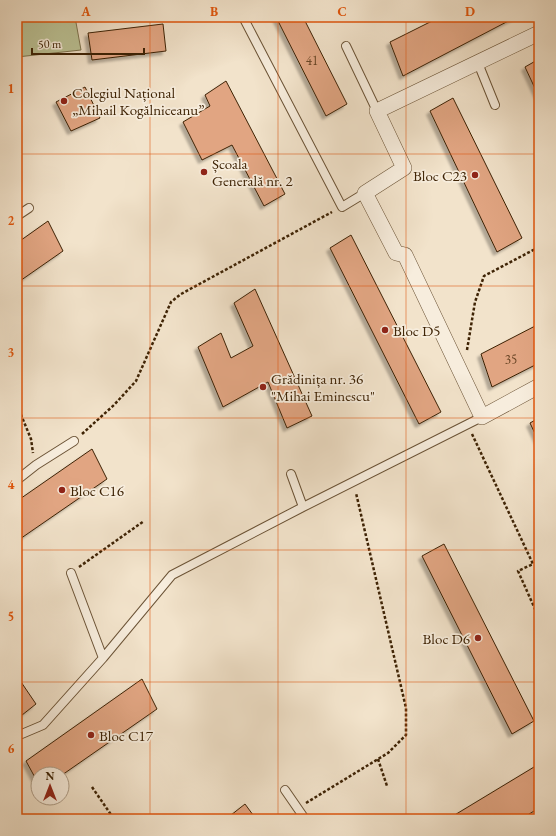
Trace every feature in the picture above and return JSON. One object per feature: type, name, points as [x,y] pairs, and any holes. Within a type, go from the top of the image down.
[{"type":"street","points":[[539,33],[378,111],[404,168],[365,193],[396,253],[405,255],[482,417],[539,386]]},
{"type":"lane","points":[[243,17],[342,207],[365,193]]},
{"type":"lane","points":[[346,46],[378,111]]},
{"type":"lane","points":[[478,63],[496,105]]},
{"type":"lane","points":[[17,216],[29,208]]},
{"type":"lane","points":[[17,736],[43,725],[103,658],[172,575],[353,481],[482,417]]},
{"type":"lane","points":[[17,480],[36,465],[74,441]]},
{"type":"lane","points":[[291,474],[303,507]]},
{"type":"lane","points":[[71,573],[103,658]]},
{"type":"lane","points":[[285,790],[305,819]]},
{"type":"path","points":[[74,441],[114,406],[136,381],[171,302],[181,294],[342,207]]},
{"type":"path","points":[[466,356],[475,302],[484,276],[539,247]]},
{"type":"path","points":[[17,405],[31,439],[36,465]]},
{"type":"path","points":[[467,424],[533,564],[518,571],[539,618]]},
{"type":"path","points":[[298,808],[388,753],[406,735],[406,708],[353,481]]},
{"type":"path","points":[[71,573],[144,521]]},
{"type":"path","points":[[378,758],[387,786]]},
{"type":"path","points":[[92,787],[114,819]]},
{"type":"green space","points":[[17,17],[75,17],[81,50],[17,57]]},
{"type":"building","points":[[276,17],[303,17],[347,104],[326,116]]},
{"type":"building","points":[[440,17],[516,17],[403,76],[390,42]]},
{"type":"building","points":[[163,24],[166,51],[92,60],[88,33]]},
{"type":"building","points":[[539,59],[539,97],[525,67]]},
{"type":"building","points":[[226,81],[285,194],[264,206],[232,145],[202,160],[183,122],[210,106],[205,95]]},
{"type":"building","points":[[85,87],[100,118],[71,131],[56,102]]},
{"type":"building","name":"Bloc C23","points":[[453,98],[522,238],[497,252],[430,111]]},
{"type":"building","points":[[48,221],[63,251],[17,283],[17,243]]},
{"type":"building","name":"Bloc D5","points":[[351,235],[441,412],[419,424],[330,248]]},
{"type":"building","points":[[255,289],[312,416],[287,428],[268,382],[223,407],[198,347],[221,333],[231,358],[253,346],[234,303]]},
{"type":"building","points":[[539,324],[539,363],[492,387],[481,354]]},
{"type":"building","points":[[539,418],[539,442],[530,423]]},
{"type":"building","name":"Bloc C16","points":[[92,449],[107,479],[17,541],[17,501]]},
{"type":"building","name":"Bloc D6","points":[[444,544],[534,721],[512,734],[422,556]]},
{"type":"building","points":[[17,676],[36,704],[17,719]]},
{"type":"building","name":"Bloc C17","points":[[142,679],[157,709],[70,769],[70,766],[30,766],[30,768],[26,761]]},
{"type":"building","points":[[539,764],[539,808],[521,819],[448,819]]},
{"type":"building","points":[[245,804],[256,819],[226,819]]},
{"type":"place","name":"Colegiul Național „Mihail Kogălniceanu”","points":[[64,101]]},
{"type":"place","name":"Școala Generală nr. 2","points":[[204,172]]},
{"type":"place","name":"Bloc C23","points":[[475,175]]},
{"type":"place","name":"Bloc D5","points":[[385,330]]},
{"type":"place","name":"Grădinița nr. 36 \"Mihai Eminescu\"","points":[[263,387]]},
{"type":"place","name":"Bloc C16","points":[[62,490]]},
{"type":"place","name":"Bloc D6","points":[[478,638]]},
{"type":"place","name":"Bloc C17","points":[[91,735]]}]
